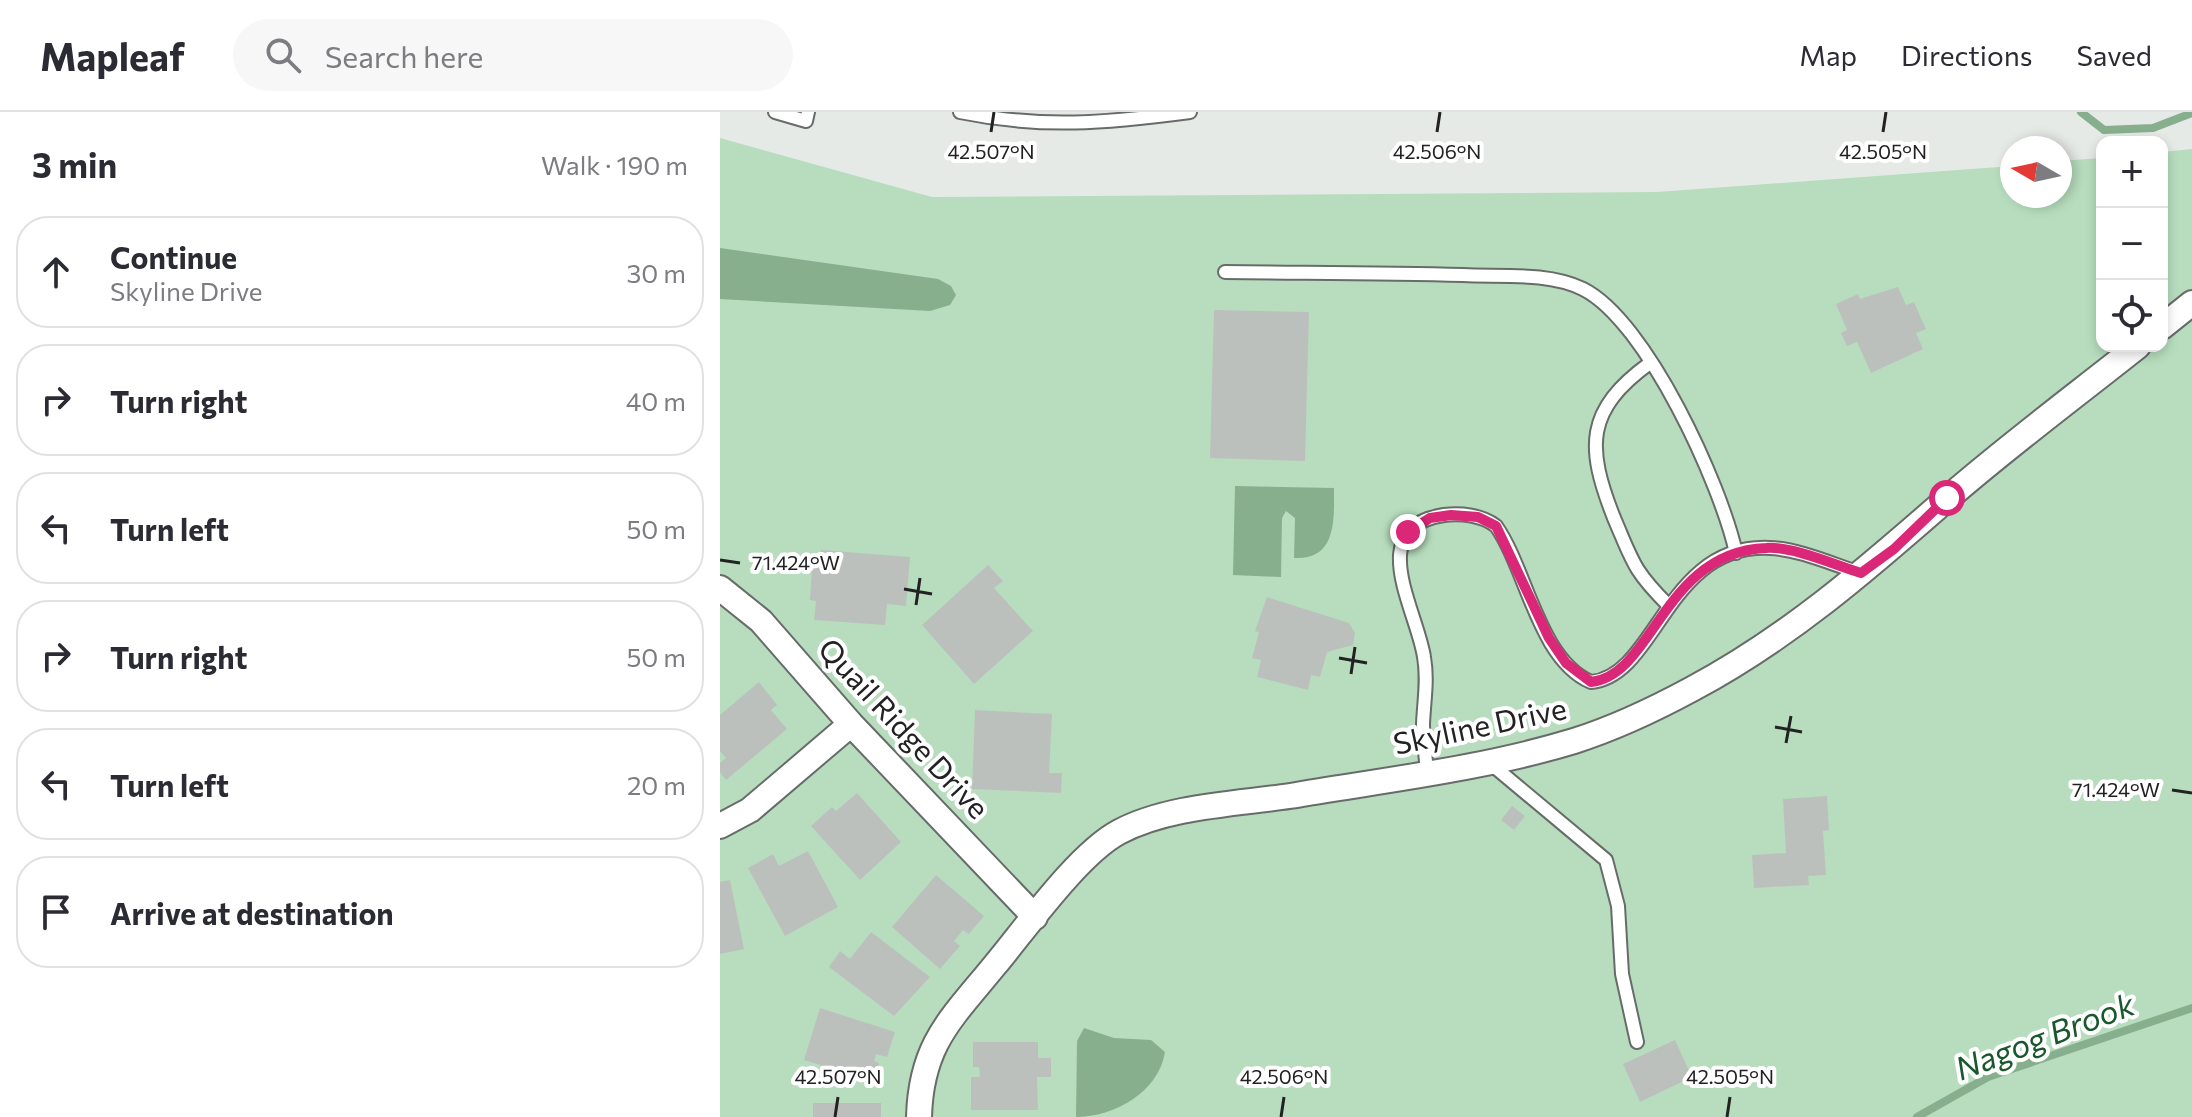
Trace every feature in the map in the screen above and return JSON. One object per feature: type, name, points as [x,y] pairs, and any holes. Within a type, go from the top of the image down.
[{"type":"street","points":[[2168,322],[2192,303]]},
{"type":"street","name":"Skyline Drive","points":[[919,1117],[923,1067],[946,1025],[1079,866],[1122,830],[1171,815],[1488,762],[1576,740],[1661,705],[1732,667],[1799,624],[1894,549],[1947,498],[2130,352]]},
{"type":"street","name":"Quail Ridge Drive","points":[[720,588],[761,621],[851,724],[1035,917]]},
{"type":"street","points":[[720,826],[750,810],[851,724]]},
{"type":"lane","points":[[775,112],[806,121],[808,112]]},
{"type":"lane","points":[[960,112],[1014,123],[1106,123],[1190,112]]},
{"type":"lane","points":[[1225,272],[1524,277],[1566,283],[1599,300],[1650,363],[1687,424],[1727,518],[1736,553]]},
{"type":"lane","points":[[1650,363],[1629,378],[1607,405],[1596,441],[1596,461],[1598,482],[1631,563],[1641,579],[1668,605]]},
{"type":"lane","points":[[1427,773],[1423,728],[1426,702],[1424,655],[1399,572],[1404,540],[1414,526],[1430,518],[1451,515],[1478,517],[1496,526],[1549,638],[1566,663],[1591,682],[1609,678],[1626,664],[1668,605],[1696,574],[1736,553],[1780,549],[1861,573]]},
{"type":"lane","points":[[1488,762],[1606,860],[1618,906],[1622,974],[1637,1042]]},
{"type":"shaded area","points":[[720,138],[932,197],[1657,192],[2000,167],[2000,208],[2072,208],[2072,160],[2096,158],[2096,352],[2168,352],[2168,151],[2192,149],[2192,1117],[720,1117]]},
{"type":"shaded area","points":[[720,248],[938,279],[951,286],[956,295],[950,305],[930,311],[720,299]]},
{"type":"shaded area","points":[[1235,486],[1334,488],[1333,525],[1326,545],[1308,557],[1294,558],[1295,518],[1286,511],[1282,518],[1281,577],[1233,575]]},
{"type":"shaded area","points":[[1084,1028],[1114,1038],[1151,1040],[1165,1052],[1154,1079],[1132,1100],[1105,1112],[1076,1117],[1077,1041]]},
{"type":"building","points":[[1898,287],[1906,305],[1914,302],[1926,329],[1916,333],[1923,349],[1871,373],[1857,342],[1847,346],[1841,333],[1847,330],[1836,304],[1858,294],[1860,299]]},
{"type":"building","points":[[1214,310],[1309,312],[1305,461],[1210,458]]},
{"type":"building","points":[[821,550],[910,557],[906,606],[887,604],[885,625],[814,620],[816,601],[810,600],[812,567],[820,568]]},
{"type":"building","points":[[988,565],[1003,581],[994,588],[1033,631],[974,684],[922,625]]},
{"type":"building","points":[[1267,597],[1349,623],[1355,633],[1353,645],[1327,652],[1320,677],[1311,675],[1308,690],[1257,677],[1261,660],[1252,658],[1259,632],[1255,631]]},
{"type":"building","points":[[759,682],[777,705],[771,710],[787,729],[726,780],[720,772],[720,763],[726,758],[720,751],[720,715]]},
{"type":"building","points":[[975,710],[1052,714],[1049,773],[1062,773],[1061,793],[972,789]]},
{"type":"building","points":[[857,793],[901,842],[860,880],[811,826],[832,807],[836,811]]},
{"type":"building","points":[[1827,796],[1829,830],[1823,831],[1826,875],[1808,876],[1809,885],[1754,888],[1752,855],[1786,853],[1783,799]]},
{"type":"building","points":[[1512,806],[1525,816],[1514,830],[1501,820]]},
{"type":"building","points":[[808,851],[838,907],[785,936],[748,868],[773,854],[779,866]]},
{"type":"building","points":[[936,875],[984,916],[969,934],[963,930],[954,941],[960,946],[940,969],[892,927]]},
{"type":"building","points":[[730,880],[744,949],[720,954],[720,882]]},
{"type":"building","points":[[871,932],[930,977],[894,1016],[829,967],[840,951],[850,959]]},
{"type":"building","points":[[820,1008],[895,1032],[887,1057],[876,1054],[874,1061],[879,1063],[873,1081],[804,1060]]},
{"type":"building","points":[[1675,1040],[1692,1077],[1640,1102],[1623,1064]]},
{"type":"building","points":[[973,1042],[1038,1042],[1038,1058],[1051,1058],[1051,1077],[1037,1077],[1038,1110],[971,1110],[971,1077],[980,1077],[979,1067],[973,1067]]},
{"type":"building","points":[[813,1103],[881,1103],[881,1117],[813,1117]]},
{"type":"waterway","points":[[2081,112],[2104,130],[2153,128],[2192,113]]},
{"type":"waterway","name":"Nagog Brook","points":[[1917,1117],[1988,1077],[2192,1008]]},
{"type":"route","points":[[1408,532],[1421,521],[1451,515],[1478,517],[1496,526],[1504,536],[1549,638],[1576,673],[1591,682],[1599,682],[1626,664],[1683,587],[1696,574],[1722,558],[1751,550],[1780,549],[1861,573],[1894,549],[1947,498]]}]
